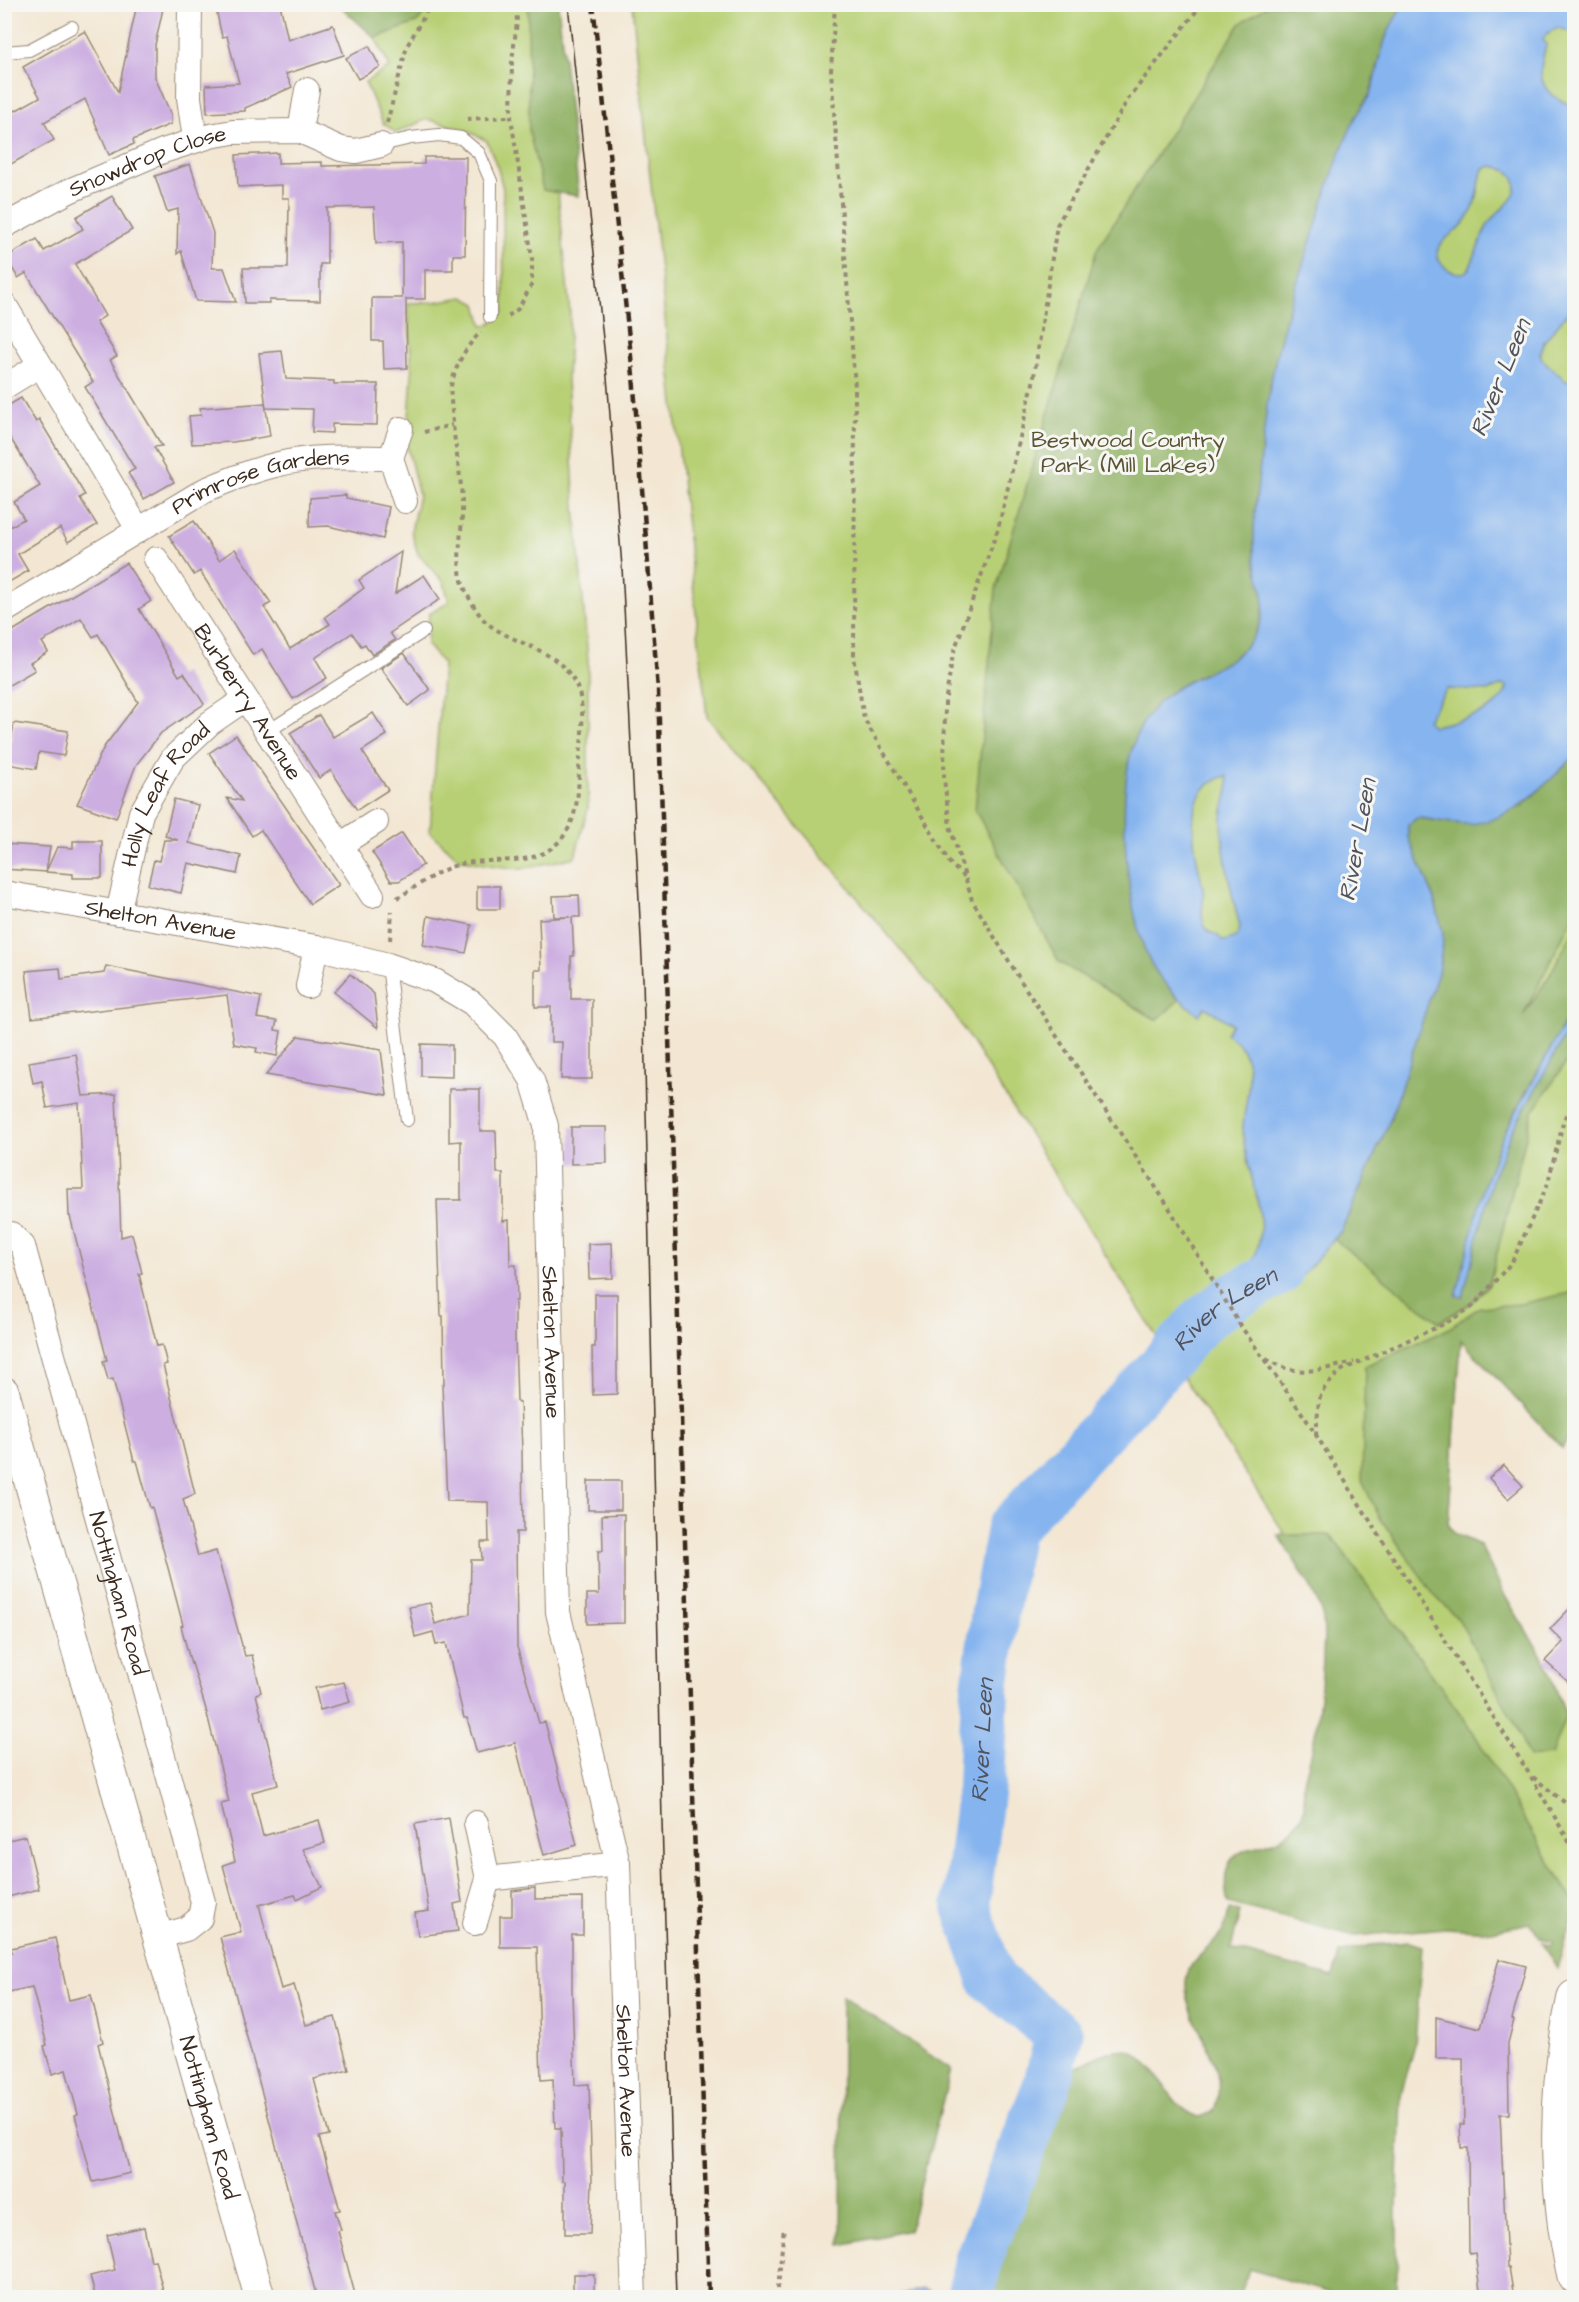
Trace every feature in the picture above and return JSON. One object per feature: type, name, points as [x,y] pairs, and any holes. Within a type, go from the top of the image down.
[{"type":"main road","points":[[1575,1997],[1563,2061],[1559,2123],[1567,2245],[1575,2276]]},
{"type":"street","points":[[190,4],[189,98],[195,139]]},
{"type":"street","points":[[300,131],[307,90]]},
{"type":"street","name":"Snowdrop Close","points":[[4,226],[69,190],[195,139],[233,132],[300,131],[341,149],[356,151],[381,145]]},
{"type":"street","points":[[4,304],[138,530]]},
{"type":"street","points":[[4,387],[40,365]]},
{"type":"street","points":[[401,429],[391,458],[405,501]]},
{"type":"street","name":"Primrose Gardens","points":[[4,611],[205,490],[240,475],[281,463],[326,458],[391,458]]},
{"type":"street","name":"Burberry Avenue","points":[[156,559],[372,895]]},
{"type":"street","name":"Holly Leaf Road","points":[[118,913],[141,813],[173,758],[210,723],[245,699]]},
{"type":"street","points":[[340,845],[376,822]]},
{"type":"street","name":"Shelton Avenue","points":[[4,893],[316,947],[388,964],[435,981],[472,1003],[505,1036],[532,1080],[546,1126],[558,1612],[618,1864],[634,2298]]},
{"type":"street","points":[[308,986],[316,947]]},
{"type":"street","name":"Nottingham Road","points":[[4,1234],[10,1234],[23,1246],[203,1902],[200,1918],[186,1929],[158,1937]]},
{"type":"street","name":"Nottingham Road","points":[[4,1392],[260,2298]]},
{"type":"street","points":[[475,1923],[488,1879],[476,1823]]},
{"type":"street","points":[[488,1879],[618,1864]]},
{"type":"lane","points":[[4,52],[29,50],[72,27]]},
{"type":"lane","points":[[381,145],[411,138],[439,135],[461,138],[479,153],[491,181],[489,323]]},
{"type":"lane","points":[[267,732],[424,631]]},
{"type":"lane","points":[[388,964],[407,1120]]},
{"type":"path","points":[[381,145],[407,46],[431,4]]},
{"type":"path","points":[[503,319],[518,309],[532,285],[532,258],[511,117],[512,61],[518,22],[516,4]]},
{"type":"path","points":[[835,4],[831,71],[855,387],[854,656],[864,719],[951,865],[965,878]]},
{"type":"path","points":[[1202,4],[1128,99],[1057,225],[1033,383],[998,529],[953,654],[945,703],[944,779],[950,826],[972,900],[1024,986],[1168,1206],[1234,1315],[1316,1436],[1575,1850]]},
{"type":"path","points":[[388,964],[393,900],[454,865],[475,861],[511,860],[533,856],[553,847],[571,828],[578,793],[582,709],[577,688],[564,666],[539,648],[500,632],[484,621],[465,589],[458,563],[462,511],[452,424],[451,388],[463,351],[489,323]]},
{"type":"path","points":[[1316,1436],[1317,1413],[1324,1389],[1340,1371],[1446,1323],[1472,1307],[1512,1262],[1547,1186],[1564,1119],[1575,1102]]},
{"type":"path","points":[[1263,1358],[1286,1370],[1301,1371],[1316,1371],[1363,1359]]},
{"type":"path","points":[[1530,1775],[1575,1810]]},
{"type":"path","points":[[777,2298],[784,2227]]},
{"type":"green space","points":[[339,5],[429,5],[418,22],[375,38]]},
{"type":"green space","points":[[429,5],[528,5],[543,190],[558,193],[570,313],[567,380],[588,660],[588,808],[575,857],[521,869],[459,859],[430,832],[443,664],[427,645],[429,614],[449,602],[444,582],[418,554],[411,531],[419,495],[407,446],[412,376],[408,303],[464,297],[477,304],[483,326],[488,325],[504,312],[503,189],[487,141],[466,130],[427,119],[396,133],[383,123],[365,82],[390,67],[375,38],[418,22]]},
{"type":"green space","points":[[528,5],[558,5],[579,196],[543,190],[529,132]]},
{"type":"green space","name":"Bestwood Country Park (Mill Lakes)","points":[[632,5],[1574,5],[1574,1429],[1562,1448],[1461,1340],[1448,1524],[1455,1534],[1480,1545],[1506,1598],[1545,1661],[1566,1715],[1574,1723],[1574,1911],[1451,1790],[1157,1337],[954,1014],[707,717]]},
{"type":"green space","points":[[1268,5],[1403,5],[1386,37],[1370,94],[1359,112],[1267,412],[1254,549],[1265,600],[1261,622],[1251,641],[1234,658],[1220,668],[1177,688],[1158,703],[1142,724],[1132,748],[1126,792],[1126,849],[1156,972],[1179,1000],[1157,1020],[1059,962],[975,810],[996,589],[1097,249],[1240,24]]},
{"type":"green space","points":[[1574,757],[1574,914],[1523,1016],[1548,978],[1574,929],[1574,1006],[1501,1139],[1484,1185],[1492,1180],[1512,1131],[1574,1020],[1574,1051],[1532,1113],[1489,1285],[1471,1303],[1439,1322],[1334,1239],[1341,1231],[1391,1118],[1441,959],[1433,895],[1408,837],[1408,825],[1417,818],[1465,824],[1521,807]]},
{"type":"green space","points":[[1574,1292],[1574,1429],[1562,1448],[1461,1340],[1448,1524],[1455,1534],[1480,1545],[1506,1598],[1545,1661],[1566,1715],[1551,1755],[1529,1757],[1513,1720],[1459,1620],[1434,1595],[1380,1518],[1362,1481],[1365,1366],[1446,1330],[1480,1307],[1520,1304]]},
{"type":"green space","points":[[1278,1535],[1331,1535],[1472,1730],[1574,1903],[1574,1911],[1557,1969],[1543,1942],[1552,1945],[1554,1941],[1540,1938],[1530,1923],[1492,1931],[1445,1928],[1355,1936],[1228,1903],[1225,1880],[1228,1865],[1236,1855],[1286,1835],[1296,1825],[1303,1812],[1304,1783],[1321,1690],[1323,1620],[1309,1584]]},
{"type":"green space","points":[[1229,1909],[1240,1912],[1231,1949],[1333,1977],[1339,1953],[1371,1945],[1409,1942],[1422,1946],[1415,2044],[1401,2095],[1397,2297],[1344,2297],[1249,2269],[1240,2297],[983,2297],[989,2261],[1061,2077],[1105,2053],[1125,2050],[1138,2055],[1188,2112],[1200,2117],[1213,2112],[1218,2096],[1218,2080],[1208,2049],[1194,2018],[1186,1987],[1190,1968],[1220,1935],[1225,1927]]},
{"type":"green space","points":[[842,1996],[951,2069],[909,2230],[841,2245]]},
{"type":"water","points":[[1403,5],[1574,5],[1574,32],[1558,28],[1546,34],[1543,40],[1546,45],[1541,75],[1545,87],[1554,97],[1574,108],[1574,296],[1568,312],[1543,343],[1540,353],[1542,359],[1566,381],[1574,381],[1574,757],[1516,808],[1488,821],[1459,824],[1417,818],[1408,825],[1408,837],[1433,895],[1443,932],[1443,943],[1438,973],[1391,1118],[1341,1231],[1304,1274],[1247,1314],[1223,1282],[1247,1267],[1256,1253],[1260,1237],[1259,1207],[1244,1147],[1243,1122],[1249,1085],[1248,1067],[1241,1047],[1226,1033],[1232,1024],[1205,1007],[1199,1015],[1177,996],[1152,966],[1140,937],[1129,883],[1126,852],[1124,822],[1128,767],[1137,734],[1159,702],[1172,691],[1231,659],[1254,637],[1261,620],[1264,601],[1254,549],[1255,519],[1267,406],[1276,356],[1334,170],[1351,126],[1370,94],[1387,35]],"holes":[[[1493,166],[1512,174],[1516,188],[1514,194],[1489,223],[1468,270],[1463,273],[1452,272],[1442,265],[1437,255],[1438,249],[1469,216],[1477,198],[1482,171]],[[1503,685],[1507,687],[1496,704],[1476,715],[1433,726],[1427,720],[1447,689],[1487,691]],[[1227,776],[1228,787],[1222,815],[1222,833],[1228,874],[1240,927],[1238,934],[1230,940],[1223,941],[1217,935],[1209,932],[1203,922],[1203,888],[1194,841],[1195,807],[1201,793],[1211,783]]]},
{"type":"water","points":[[1574,1006],[1574,1020],[1512,1131],[1492,1180],[1463,1297],[1456,1296],[1484,1185],[1501,1139]]},
{"type":"water","points":[[923,2289],[934,2293],[936,2297],[889,2297]]},
{"type":"building","points":[[137,4],[164,4],[155,45],[155,77],[171,115],[171,124],[133,140],[134,144],[109,155],[85,99],[44,122],[54,140],[4,168],[4,117],[40,97],[23,67],[85,31],[118,92]]},
{"type":"building","points":[[215,4],[280,4],[288,40],[333,25],[344,55],[286,74],[292,87],[245,108],[245,111],[207,113],[206,85],[239,83],[227,36],[222,37]]},
{"type":"building","points":[[369,46],[380,67],[358,79],[346,58]]},
{"type":"building","points":[[278,153],[278,163],[322,162],[322,166],[424,164],[424,157],[466,157],[465,255],[453,255],[453,270],[425,270],[425,299],[406,299],[407,368],[384,369],[383,341],[372,341],[372,298],[402,298],[402,242],[376,243],[374,207],[327,208],[327,264],[320,264],[320,301],[269,300],[269,303],[245,303],[243,268],[288,268],[289,198],[282,198],[282,185],[238,187],[236,155]]},
{"type":"building","points":[[190,164],[213,233],[212,268],[224,268],[236,302],[196,301],[181,251],[177,254],[178,209],[167,212],[155,176]]},
{"type":"building","points":[[112,196],[132,230],[75,264],[105,316],[96,322],[117,356],[110,360],[162,446],[154,447],[174,482],[144,499],[128,473],[135,469],[85,387],[93,382],[26,273],[18,278],[6,257],[37,239],[44,251],[83,229],[76,217]]},
{"type":"building","points":[[282,351],[286,379],[334,381],[334,384],[378,384],[377,425],[332,424],[332,433],[312,432],[313,409],[266,408],[259,353]]},
{"type":"building","points":[[21,398],[36,422],[39,419],[85,495],[80,498],[97,525],[68,542],[60,528],[18,554],[28,571],[4,585],[4,530],[24,519],[14,502],[40,486],[4,428],[4,408]]},
{"type":"building","points":[[265,403],[270,436],[233,442],[192,444],[189,416],[201,415],[200,408]]},
{"type":"building","points":[[346,495],[346,498],[389,507],[383,539],[328,526],[309,527],[310,498]]},
{"type":"building","points":[[194,521],[219,560],[235,549],[271,603],[264,607],[290,649],[330,624],[325,617],[364,588],[359,580],[401,552],[395,594],[424,575],[440,599],[390,633],[395,640],[372,655],[365,644],[361,646],[352,633],[315,658],[327,678],[293,699],[262,649],[253,655],[200,571],[194,575],[169,536]]},
{"type":"building","points":[[126,563],[151,601],[139,609],[179,676],[184,673],[204,704],[161,733],[136,765],[116,818],[77,804],[104,747],[138,702],[98,634],[93,637],[81,618],[42,642],[48,652],[30,663],[35,670],[4,688],[4,636]]},
{"type":"building","points":[[404,653],[430,690],[408,706],[381,668]]},
{"type":"building","points":[[373,713],[387,735],[362,751],[388,790],[357,810],[331,770],[319,778],[290,733],[319,715],[333,737]]},
{"type":"building","points":[[14,723],[68,731],[64,756],[39,752],[36,769],[7,764]]},
{"type":"building","points":[[236,735],[339,885],[310,904],[261,830],[252,836],[227,798],[242,801],[209,753]]},
{"type":"building","points":[[174,799],[198,805],[189,843],[241,856],[237,874],[188,863],[181,893],[148,885],[154,860],[159,861],[164,840],[178,840],[165,836]]},
{"type":"building","points":[[402,833],[423,865],[399,881],[391,881],[372,852]]},
{"type":"building","points":[[73,841],[102,841],[102,878],[73,878],[73,874],[46,872],[57,847],[73,848]]},
{"type":"building","points":[[4,844],[50,847],[46,872],[4,869]]},
{"type":"building","points":[[477,886],[500,886],[500,909],[477,909]]},
{"type":"building","points":[[579,895],[580,917],[572,917],[574,956],[571,956],[571,999],[592,999],[592,1079],[561,1079],[562,1042],[551,1042],[551,1007],[535,1007],[535,970],[541,970],[539,919],[570,917],[554,917],[553,896]]},
{"type":"building","points":[[428,916],[472,925],[466,953],[423,945]]},
{"type":"building","points":[[106,966],[261,997],[257,1018],[277,1021],[275,1030],[281,1031],[277,1056],[256,1052],[257,1048],[234,1044],[227,995],[32,1018],[26,971],[60,968],[61,979],[104,973]]},
{"type":"building","points":[[350,974],[374,994],[378,1028],[334,992]]},
{"type":"building","points":[[298,1036],[381,1050],[387,1095],[266,1075]]},
{"type":"building","points":[[421,1044],[452,1045],[452,1077],[421,1076]]},
{"type":"building","points":[[76,1054],[83,1096],[116,1094],[121,1237],[132,1234],[142,1273],[139,1274],[157,1346],[162,1345],[167,1364],[163,1365],[195,1494],[183,1499],[198,1556],[216,1551],[245,1656],[252,1655],[261,1692],[256,1694],[278,1785],[252,1792],[263,1836],[319,1820],[325,1843],[303,1849],[322,1887],[297,1899],[295,1895],[259,1905],[281,1989],[294,1985],[306,2025],[335,2017],[349,2070],[314,2079],[329,2135],[319,2137],[340,2210],[335,2211],[341,2230],[338,2231],[356,2298],[317,2298],[220,1937],[241,1932],[223,1865],[235,1861],[221,1804],[229,1802],[205,1706],[181,1626],[183,1625],[152,1507],[150,1508],[137,1461],[134,1461],[113,1379],[108,1380],[103,1361],[107,1360],[69,1216],[68,1189],[83,1189],[79,1103],[47,1108],[42,1081],[33,1083],[29,1062]]},
{"type":"building","points":[[449,1089],[480,1089],[480,1131],[496,1131],[497,1173],[503,1173],[503,1221],[509,1220],[510,1265],[516,1265],[515,1337],[517,1402],[520,1402],[522,1449],[523,1532],[516,1532],[517,1647],[539,1723],[545,1722],[577,1845],[544,1855],[515,1743],[477,1753],[467,1718],[464,1718],[446,1643],[436,1645],[433,1632],[415,1637],[409,1607],[430,1603],[435,1624],[470,1614],[471,1560],[482,1560],[481,1542],[489,1542],[488,1502],[447,1501],[442,1385],[444,1384],[443,1316],[441,1316],[437,1200],[461,1200],[461,1141],[449,1142]]},
{"type":"building","points":[[571,1127],[606,1127],[607,1163],[571,1164]]},
{"type":"building","points":[[612,1243],[613,1278],[589,1279],[588,1244]]},
{"type":"building","points":[[595,1294],[617,1294],[617,1394],[593,1395],[592,1347],[595,1347]]},
{"type":"building","points":[[1504,1465],[1523,1486],[1508,1499],[1489,1478]]},
{"type":"building","points":[[588,1481],[621,1481],[621,1510],[588,1510]]},
{"type":"building","points":[[624,1514],[624,1623],[587,1624],[587,1594],[599,1594],[598,1551],[603,1551],[602,1515]]},
{"type":"building","points":[[1575,1603],[1575,1688],[1545,1661],[1563,1642],[1550,1629]]},
{"type":"building","points":[[344,1682],[350,1702],[320,1710],[315,1688]]},
{"type":"building","points":[[449,1818],[462,1902],[454,1904],[458,1931],[418,1936],[415,1913],[429,1911],[415,1824]]},
{"type":"building","points":[[26,1836],[39,1889],[4,1898],[4,1841]]},
{"type":"building","points":[[535,1888],[535,1899],[583,1898],[583,1935],[572,1935],[572,1993],[575,2085],[589,2084],[592,2181],[590,2234],[565,2234],[565,2181],[562,2181],[561,2128],[555,2128],[553,2079],[541,2080],[537,1947],[500,1947],[500,1916],[512,1916],[512,1891]]},
{"type":"building","points":[[55,1938],[69,2000],[91,1995],[103,2042],[98,2044],[130,2173],[93,2182],[66,2070],[52,2074],[32,1987],[9,1992],[4,1974],[4,1954],[12,1952],[11,1948]]},
{"type":"building","points":[[1499,1959],[1526,1966],[1508,2043],[1509,2114],[1500,2114],[1507,2267],[1509,2267],[1514,2298],[1481,2298],[1475,2253],[1469,2254],[1468,2148],[1461,2148],[1460,2124],[1464,2124],[1463,2058],[1436,2058],[1436,2017],[1480,2028]]},
{"type":"building","points":[[144,2227],[151,2261],[155,2260],[163,2290],[134,2298],[96,2298],[90,2276],[115,2270],[107,2235]]},
{"type":"building","points":[[573,2274],[594,2274],[594,2298],[573,2298]]},
{"type":"waterway","name":"River Leen","points":[[970,2298],[979,2258],[1047,2085],[1059,2035],[992,1980],[966,1906],[981,1786],[985,1689],[995,1612],[1010,1529],[1201,1321],[1233,1297],[1279,1272],[1281,1259]]},
{"type":"tram line","points":[[568,4],[607,377],[622,567],[643,978],[662,1821],[676,2298]]},
{"type":"railway","points":[[593,4],[633,375],[658,690],[709,2298]]}]
